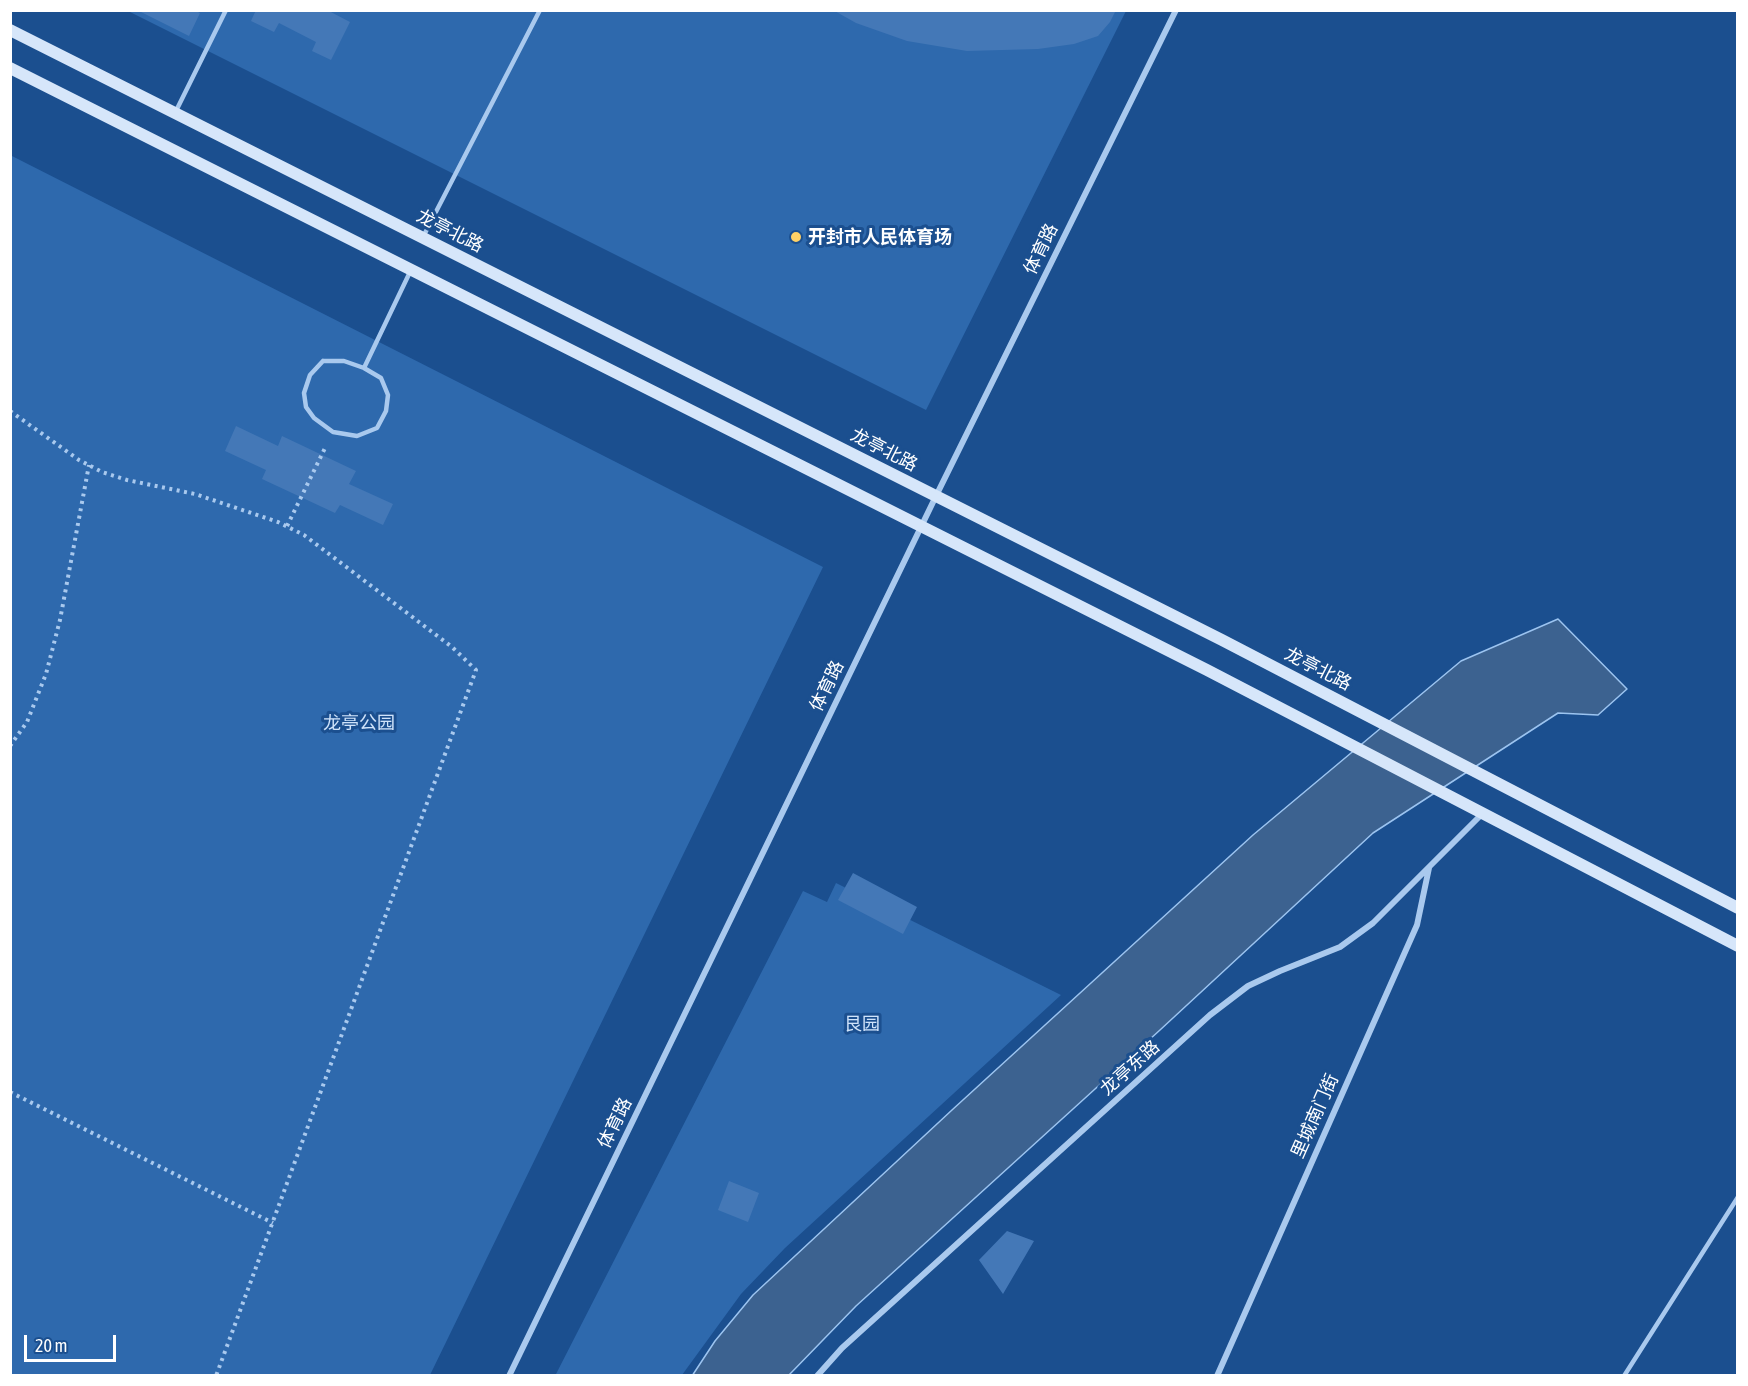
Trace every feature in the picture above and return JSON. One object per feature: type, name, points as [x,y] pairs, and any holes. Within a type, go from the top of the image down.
[{"type":"main road","name":"龙亭北路","points":[[10,30],[1354,708],[1737,908]]},
{"type":"main road","points":[[10,68],[1207,670],[1737,946]]},
{"type":"street","name":"体育路","points":[[509,1376],[921,526],[1176,10]]},
{"type":"street","name":"龙亭东路","points":[[817,1376],[842,1348],[1210,1015],[1248,986],[1340,947],[1374,923],[1483,813]]},
{"type":"street","name":"里城南门街","points":[[1217,1376],[1417,925],[1430,866]]},
{"type":"lane","points":[[175,113],[226,10]]},
{"type":"lane","points":[[423,238],[540,10]]},
{"type":"lane","points":[[364,368],[411,269]]},
{"type":"lane","points":[[323,361],[344,361],[364,368],[381,378],[388,395],[386,411],[377,428],[357,436],[333,432],[314,418],[306,407],[304,393],[310,375],[323,361]]},
{"type":"lane","points":[[1624,1376],[1737,1197]]},
{"type":"path","points":[[10,411],[79,460],[102,472],[127,480],[195,494],[278,522],[304,535],[444,640],[476,670],[216,1376]]},
{"type":"path","points":[[287,526],[333,432]]},
{"type":"path","points":[[10,746],[27,722],[46,674],[60,620],[89,465]]},
{"type":"path","points":[[10,1092],[273,1223]]},
{"type":"green space","name":"开封市人民体育场","points":[[128,11],[1126,11],[926,410]]},
{"type":"green space","name":"龙亭公园","points":[[10,155],[823,567],[430,1375],[11,1375]]},
{"type":"green space","name":"艮园","points":[[836,883],[1061,995],[785,1248],[741,1294],[682,1375],[555,1376],[803,891],[827,902]]},
{"type":"shaded area","points":[[1558,619],[1627,689],[1598,715],[1558,713],[1373,833],[856,1306],[789,1375],[692,1376],[715,1341],[753,1295],[1253,835],[1461,661]]},
{"type":"building","points":[[137,10],[194,10],[200,13],[189,36]]},
{"type":"building","points":[[256,10],[327,10],[350,22],[331,60],[312,51],[316,42],[279,23],[274,32],[251,21]]},
{"type":"building","points":[[833,10],[1116,10],[1110,22],[1098,36],[1074,44],[1038,49],[967,51],[907,41],[856,23]]},
{"type":"building","points":[[236,426],[278,446],[282,436],[356,471],[349,484],[393,504],[383,525],[340,505],[335,513],[262,479],[266,470],[225,451]]},
{"type":"building","points":[[853,873],[917,907],[903,934],[838,900]]},
{"type":"building","points":[[729,1181],[759,1193],[748,1222],[718,1210]]},
{"type":"building","points":[[1007,1231],[1034,1241],[1003,1294],[979,1260]]},
{"type":"place","name":"开封市人民体育场","points":[[796,237]]}]
